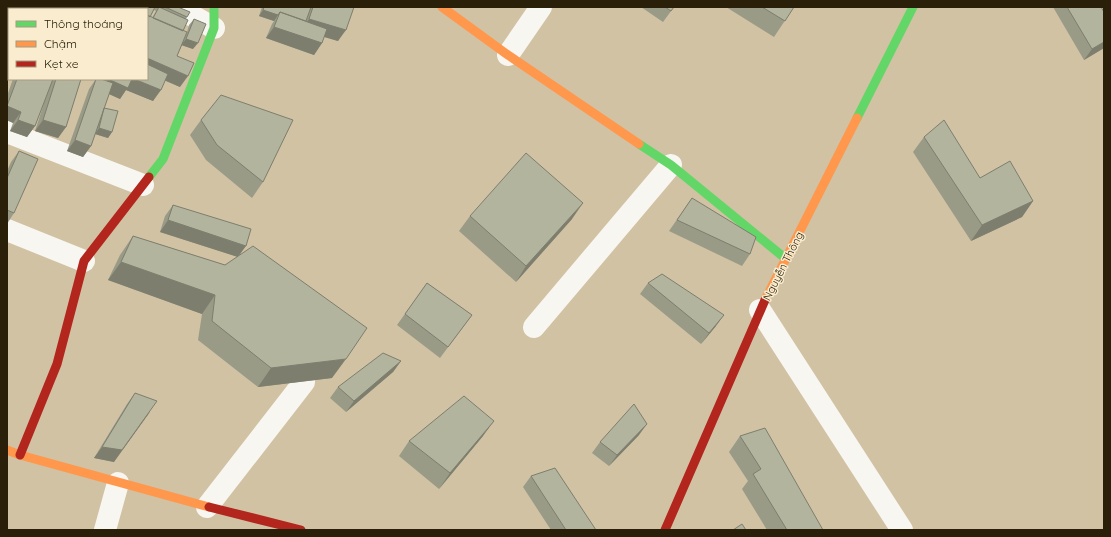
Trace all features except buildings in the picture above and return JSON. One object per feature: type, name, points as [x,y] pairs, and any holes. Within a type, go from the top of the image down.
[{"type":"street","points":[[20,455],[57,364],[84,261],[163,159],[214,17],[178,7]]},
{"type":"street","points":[[442,7],[508,56],[671,164],[786,259]]},
{"type":"street","points":[[508,56],[541,7]]},
{"type":"street","name":"Nguyễn Thông","points":[[665,530],[760,310],[913,7]]},
{"type":"street","points":[[7,132],[143,185]]},
{"type":"street","points":[[534,327],[671,164]]},
{"type":"street","points":[[7,230],[84,261]]},
{"type":"street","points":[[760,310],[902,530]]},
{"type":"street","points":[[207,507],[304,382]]},
{"type":"street","points":[[7,450],[118,483],[293,529]]},
{"type":"street","points":[[105,530],[118,483]]},
{"type":"traffic: fast","points":[[149,177],[163,159],[214,28],[214,7]]},
{"type":"traffic: fast","points":[[857,118],[913,7]]},
{"type":"traffic: fast","points":[[639,144],[671,165],[786,259]]},
{"type":"traffic: slow","points":[[442,7],[508,55],[639,144]]},
{"type":"traffic: slow","points":[[765,300],[857,118]]},
{"type":"traffic: slow","points":[[7,450],[20,455],[209,507]]},
{"type":"traffic: jam","points":[[20,455],[57,364],[84,261],[149,177]]},
{"type":"traffic: jam","points":[[665,530],[765,300]]},
{"type":"traffic: jam","points":[[209,507],[301,530]]}]
